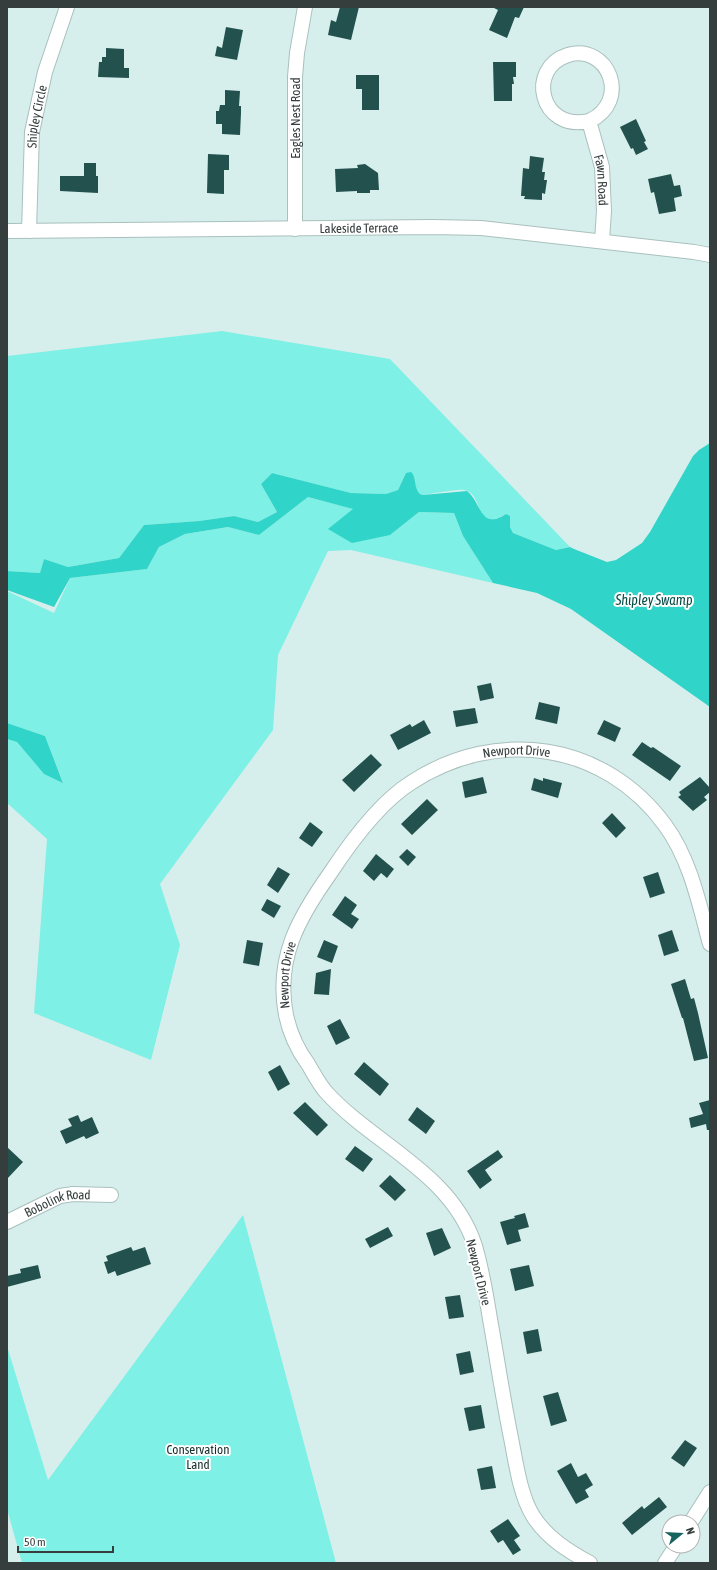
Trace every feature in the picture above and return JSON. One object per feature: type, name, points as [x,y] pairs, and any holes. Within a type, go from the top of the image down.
[{"type":"street","name":"Shipley Circle","points":[[29,231],[32,132],[45,72],[67,7]]},
{"type":"street","name":"Eagles Nest Road","points":[[295,229],[295,78],[297,53],[305,7]]},
{"type":"street","points":[[583,54],[597,60],[607,71],[610,78],[612,93],[606,108],[596,118],[589,121],[574,123],[560,118],[550,109],[544,95],[544,81],[550,68],[555,62],[568,55],[583,54]]},
{"type":"street","name":"Fawn Road","points":[[589,121],[602,167],[604,211],[602,242]]},
{"type":"street","name":"Lakeside Terrace","points":[[7,231],[426,227],[481,228],[710,255]]},
{"type":"street","name":"Newport Drive","points":[[590,1563],[556,1542],[542,1528],[531,1513],[525,1498],[509,1426],[483,1276],[474,1243],[466,1225],[457,1209],[440,1188],[418,1168],[350,1114],[325,1091],[295,1045],[286,1015],[284,964],[291,942],[314,896],[337,862],[396,793],[411,782],[447,764],[482,753],[514,749],[536,750],[563,754],[588,762],[631,788],[650,806],[678,846],[696,894],[710,944]]},
{"type":"street","name":"Bobolink Road","points":[[7,1222],[60,1196],[73,1194],[111,1195]]},
{"type":"street","points":[[696,1514],[710,1492]]},
{"type":"street","points":[[665,1563],[671,1554]]},
{"type":"green space","points":[[222,331],[390,359],[570,547],[556,550],[513,533],[510,527],[510,519],[506,514],[496,519],[488,519],[480,511],[475,498],[464,490],[423,495],[420,494],[415,485],[414,476],[406,473],[398,490],[386,494],[351,493],[272,473],[261,484],[277,512],[258,522],[234,516],[199,521],[144,525],[119,558],[68,567],[44,559],[40,573],[7,571],[7,356]]},
{"type":"green space","points":[[308,497],[354,509],[390,535],[419,512],[454,513],[463,536],[493,583],[351,550],[328,551],[278,655],[273,730],[160,884],[180,945],[151,1060],[34,1013],[47,839],[7,803],[7,739],[17,742],[44,774],[63,782],[45,736],[7,723],[7,591],[54,613],[70,578],[147,569],[159,547],[185,534],[228,527],[259,535]]},
{"type":"green space","name":"Conservation Land","points":[[243,1215],[336,1563],[22,1563],[7,1509],[7,1346],[48,1480]]},
{"type":"water","name":"Shipley Swamp","points":[[710,443],[710,707],[571,609],[537,593],[493,583],[463,536],[454,513],[419,512],[390,535],[352,543],[328,529],[353,509],[308,497],[259,535],[228,527],[185,534],[159,547],[147,569],[70,578],[54,607],[7,590],[7,571],[40,573],[44,559],[68,567],[119,558],[144,525],[199,521],[234,516],[258,522],[277,512],[261,484],[272,473],[351,493],[386,494],[398,490],[406,473],[411,472],[414,477],[416,488],[420,494],[467,491],[486,517],[491,519],[506,514],[510,516],[510,527],[513,533],[556,550],[570,547],[607,562],[616,560],[642,543],[650,532],[693,456]]},
{"type":"water","points":[[7,723],[45,736],[63,783],[44,774],[17,742],[7,739]]},
{"type":"building","points":[[340,7],[359,7],[351,40],[328,35],[331,20],[336,22]]},
{"type":"building","points":[[492,7],[524,7],[519,18],[515,17],[507,38],[489,30],[498,10]]},
{"type":"building","points":[[226,27],[243,30],[237,60],[215,56],[217,46],[222,48]]},
{"type":"building","points":[[106,48],[124,49],[124,68],[129,68],[129,78],[98,77],[99,62],[102,62],[102,57],[106,57]]},
{"type":"building","points":[[493,62],[516,62],[516,77],[513,77],[514,84],[512,84],[512,101],[494,101]]},
{"type":"building","points":[[356,75],[379,75],[379,110],[362,110],[362,89],[356,89]]},
{"type":"building","points":[[225,90],[240,91],[240,135],[222,134],[222,124],[216,124],[216,111],[219,111],[220,105],[225,105]]},
{"type":"building","points":[[636,119],[648,149],[636,155],[633,148],[631,149],[620,127]]},
{"type":"building","points":[[208,154],[229,155],[229,170],[224,170],[224,194],[207,193]]},
{"type":"building","points":[[530,156],[544,158],[542,172],[545,172],[544,180],[547,180],[545,194],[542,193],[542,200],[524,199],[525,196],[521,196],[523,168],[529,169]]},
{"type":"building","points":[[84,163],[96,163],[98,193],[60,191],[60,176],[84,176]]},
{"type":"building","points":[[365,164],[378,173],[379,190],[370,190],[370,193],[357,193],[357,191],[336,192],[335,169],[358,168],[357,165]]},
{"type":"building","points":[[671,174],[674,186],[680,185],[682,196],[674,198],[676,211],[659,214],[654,192],[651,193],[648,179]]},
{"type":"building","points":[[491,683],[494,698],[480,701],[477,686]]},
{"type":"building","points":[[539,702],[560,707],[557,724],[535,719]]},
{"type":"building","points":[[475,708],[478,723],[456,727],[453,711]]},
{"type":"building","points":[[424,720],[431,733],[398,750],[390,735],[410,724],[412,727]]},
{"type":"building","points":[[604,720],[621,728],[615,742],[597,734]]},
{"type":"building","points":[[642,742],[651,748],[653,747],[681,766],[670,781],[632,755]]},
{"type":"building","points":[[371,754],[382,765],[354,792],[342,780]]},
{"type":"building","points":[[483,777],[487,793],[465,798],[462,782]]},
{"type":"building","points":[[700,777],[710,788],[710,792],[704,797],[707,800],[693,811],[678,797],[681,795],[679,792]]},
{"type":"building","points":[[534,778],[543,781],[543,778],[562,783],[558,798],[531,790]]},
{"type":"building","points":[[427,799],[438,810],[412,835],[401,824]]},
{"type":"building","points":[[612,813],[626,828],[616,838],[602,823]]},
{"type":"building","points":[[310,822],[323,832],[312,847],[299,838]]},
{"type":"building","points":[[407,849],[416,857],[408,866],[399,857]]},
{"type":"building","points":[[376,854],[394,869],[387,878],[381,873],[374,881],[363,871]]},
{"type":"building","points":[[278,867],[290,874],[278,893],[267,885]]},
{"type":"building","points":[[658,872],[665,893],[650,898],[643,877]]},
{"type":"building","points":[[345,896],[357,905],[351,914],[359,919],[352,929],[332,915]]},
{"type":"building","points":[[267,899],[281,906],[274,918],[261,910]]},
{"type":"building","points":[[672,930],[679,951],[664,956],[658,935]]},
{"type":"building","points":[[247,940],[263,943],[259,966],[243,963]]},
{"type":"building","points":[[324,940],[338,946],[332,963],[317,957]]},
{"type":"building","points":[[331,969],[329,995],[314,994],[316,973]]},
{"type":"building","points":[[685,979],[691,999],[694,998],[708,1058],[694,1061],[683,1018],[671,984]]},
{"type":"building","points":[[340,1019],[350,1038],[336,1045],[327,1026]]},
{"type":"building","points":[[364,1062],[389,1084],[380,1096],[354,1074]]},
{"type":"building","points":[[280,1065],[290,1084],[278,1091],[268,1072]]},
{"type":"building","points":[[710,1100],[710,1130],[707,1130],[706,1124],[691,1128],[689,1118],[703,1114],[699,1103]]},
{"type":"building","points":[[305,1102],[328,1125],[317,1136],[293,1113]]},
{"type":"building","points":[[417,1107],[435,1121],[426,1134],[408,1120]]},
{"type":"building","points":[[78,1115],[81,1122],[92,1117],[99,1133],[86,1139],[84,1136],[66,1144],[60,1131],[72,1126],[68,1119]]},
{"type":"building","points":[[355,1146],[373,1159],[363,1172],[345,1159]]},
{"type":"building","points":[[7,1147],[23,1162],[7,1179]]},
{"type":"building","points":[[498,1150],[503,1157],[485,1170],[492,1180],[480,1189],[467,1171]]},
{"type":"building","points":[[390,1175],[406,1190],[395,1201],[379,1186]]},
{"type":"building","points":[[525,1213],[529,1227],[518,1230],[521,1241],[507,1245],[500,1222],[515,1218],[514,1216]]},
{"type":"building","points":[[388,1227],[393,1236],[370,1248],[365,1239]]},
{"type":"building","points":[[442,1228],[451,1248],[434,1256],[426,1233]]},
{"type":"building","points":[[131,1247],[133,1251],[145,1247],[151,1264],[117,1276],[115,1271],[108,1274],[104,1262],[108,1261],[106,1256]]},
{"type":"building","points":[[38,1265],[41,1278],[7,1287],[7,1276],[21,1273],[20,1269]]},
{"type":"building","points":[[529,1265],[534,1286],[515,1291],[510,1269]]},
{"type":"building","points":[[460,1295],[464,1317],[449,1319],[445,1297]]},
{"type":"building","points":[[538,1329],[542,1351],[527,1354],[523,1332]]},
{"type":"building","points":[[470,1351],[474,1372],[460,1375],[456,1354]]},
{"type":"building","points":[[558,1392],[567,1421],[551,1426],[543,1396]]},
{"type":"building","points":[[481,1405],[485,1428],[469,1431],[464,1408]]},
{"type":"building","points":[[685,1440],[697,1448],[684,1467],[671,1458]]},
{"type":"building","points":[[571,1463],[578,1477],[586,1473],[593,1485],[585,1490],[589,1497],[576,1504],[557,1471]]},
{"type":"building","points":[[492,1466],[496,1488],[481,1490],[477,1469]]},
{"type":"building","points":[[659,1497],[667,1507],[632,1535],[622,1523],[642,1506],[644,1509]]},
{"type":"building","points":[[508,1519],[520,1536],[514,1540],[521,1550],[513,1555],[503,1540],[498,1543],[490,1531]]}]
